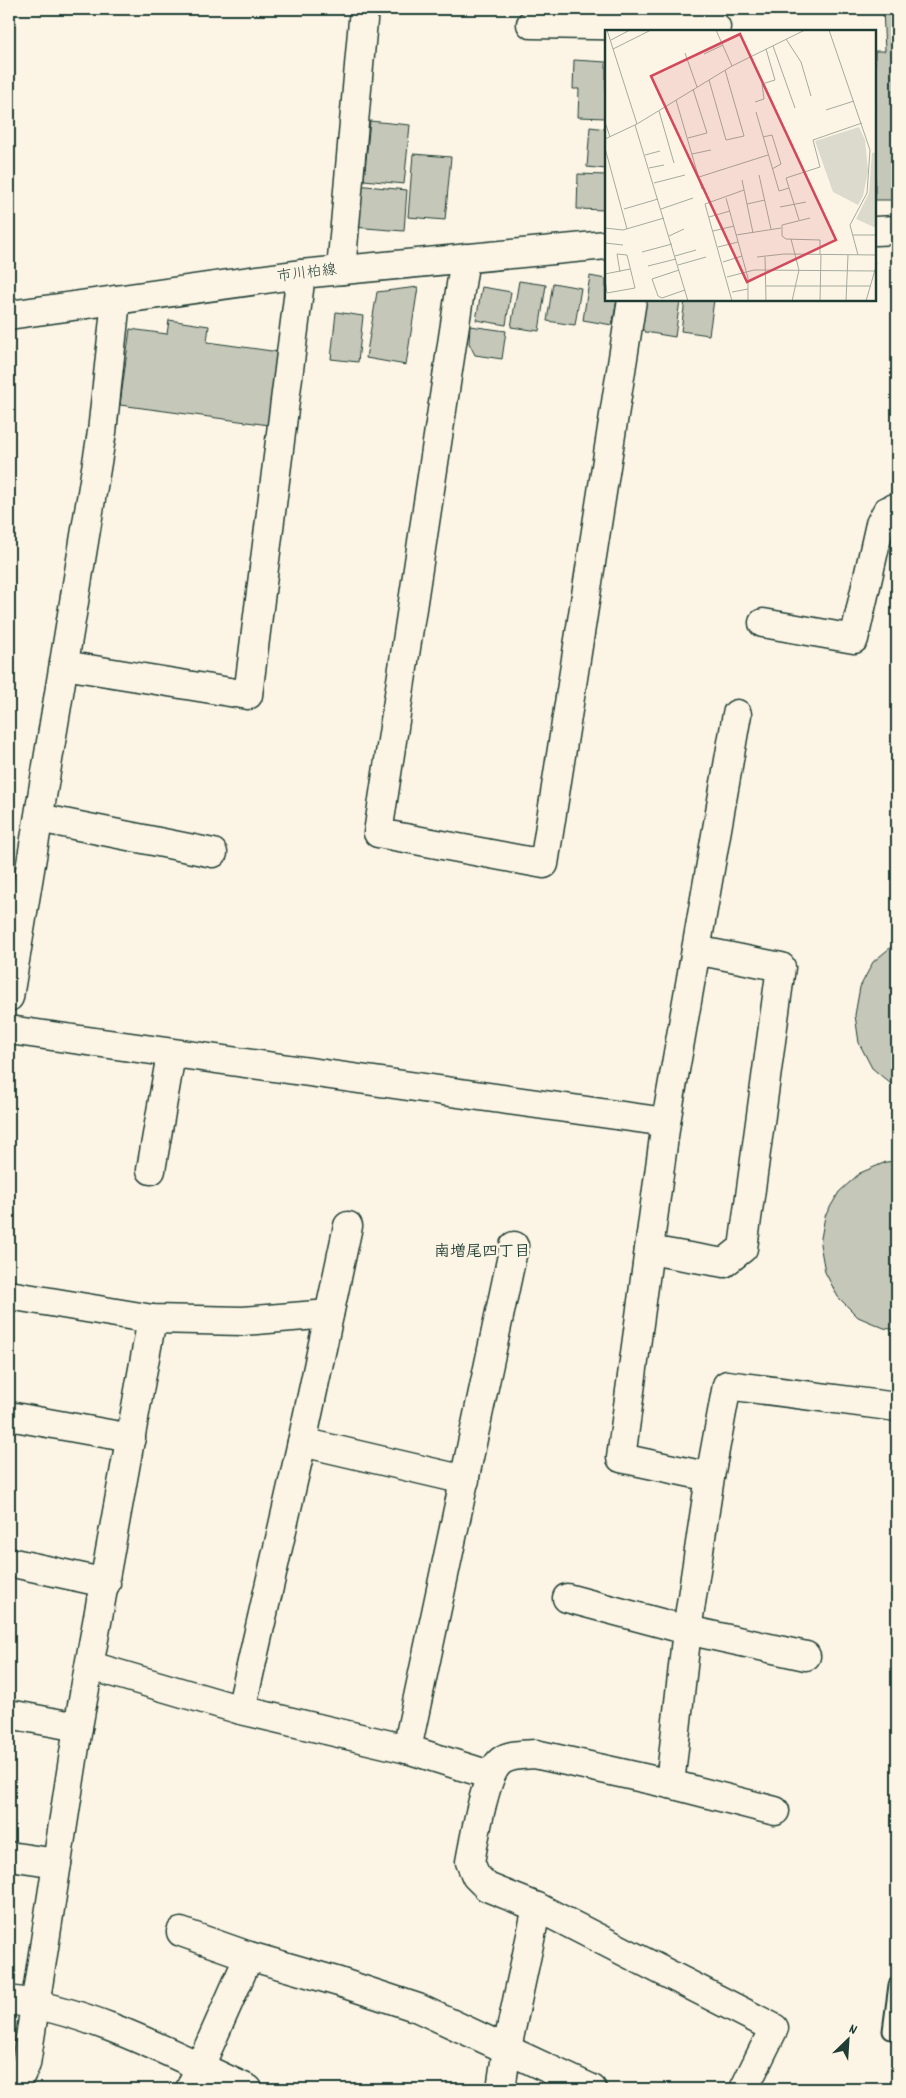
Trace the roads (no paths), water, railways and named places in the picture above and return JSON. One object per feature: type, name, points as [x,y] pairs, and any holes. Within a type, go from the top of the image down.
[{"type":"street","points":[[341,270],[364,9]]},
{"type":"street","points":[[531,24],[716,22]]},
{"type":"street","points":[[876,231],[897,230]]},
{"type":"street","name":"市川柏線","points":[[9,315],[301,274],[605,245]]},
{"type":"street","points":[[464,258],[378,833],[544,864],[632,301]]},
{"type":"street","points":[[64,665],[248,695],[301,274]]},
{"type":"street","points":[[9,997],[102,432],[116,300]]},
{"type":"street","points":[[764,623],[854,639],[880,524],[887,511],[897,508]]},
{"type":"street","points":[[710,1477],[621,1458],[666,1122],[737,714]]},
{"type":"street","points":[[39,818],[213,853]]},
{"type":"street","points":[[649,1250],[724,1263],[742,1248],[781,968],[696,950]]},
{"type":"street","points":[[9,1030],[666,1122]]},
{"type":"street","points":[[151,1170],[171,1054]]},
{"type":"street","points":[[241,1710],[302,1442],[348,1226]]},
{"type":"street","points":[[407,1749],[514,1246]]},
{"type":"street","points":[[9,1295],[152,1319],[244,1321],[329,1314]]},
{"type":"street","points":[[14,2089],[26,2064],[22,2002],[57,1863],[78,1726],[91,1666],[152,1319]]},
{"type":"street","points":[[670,1784],[687,1630],[710,1477],[727,1385],[897,1407]]},
{"type":"street","points":[[9,1416],[131,1438]]},
{"type":"street","points":[[302,1442],[465,1480]]},
{"type":"street","points":[[9,1562],[106,1583]]},
{"type":"street","points":[[567,1598],[687,1630],[806,1656]]},
{"type":"street","points":[[91,1666],[241,1710],[407,1749],[490,1775]]},
{"type":"street","points":[[9,1714],[78,1726]]},
{"type":"street","points":[[744,2089],[774,2028],[538,1907],[487,1887],[476,1876],[470,1862],[490,1775],[500,1762],[514,1755],[535,1754],[670,1784],[775,1812]]},
{"type":"street","points":[[9,1856],[57,1863]]},
{"type":"street","points":[[501,2089],[507,2048],[538,1907]]},
{"type":"street","points":[[181,1932],[249,1956],[339,1982],[418,2008],[592,2089]]},
{"type":"street","points":[[195,2078],[249,1956]]},
{"type":"street","points":[[22,2002],[103,2024],[195,2078],[248,2089]]},
{"type":"lane","points":[[891,2032],[897,1984]]},
{"type":"district","name":"南増尾四丁目","points":[[482,1252]]}]
